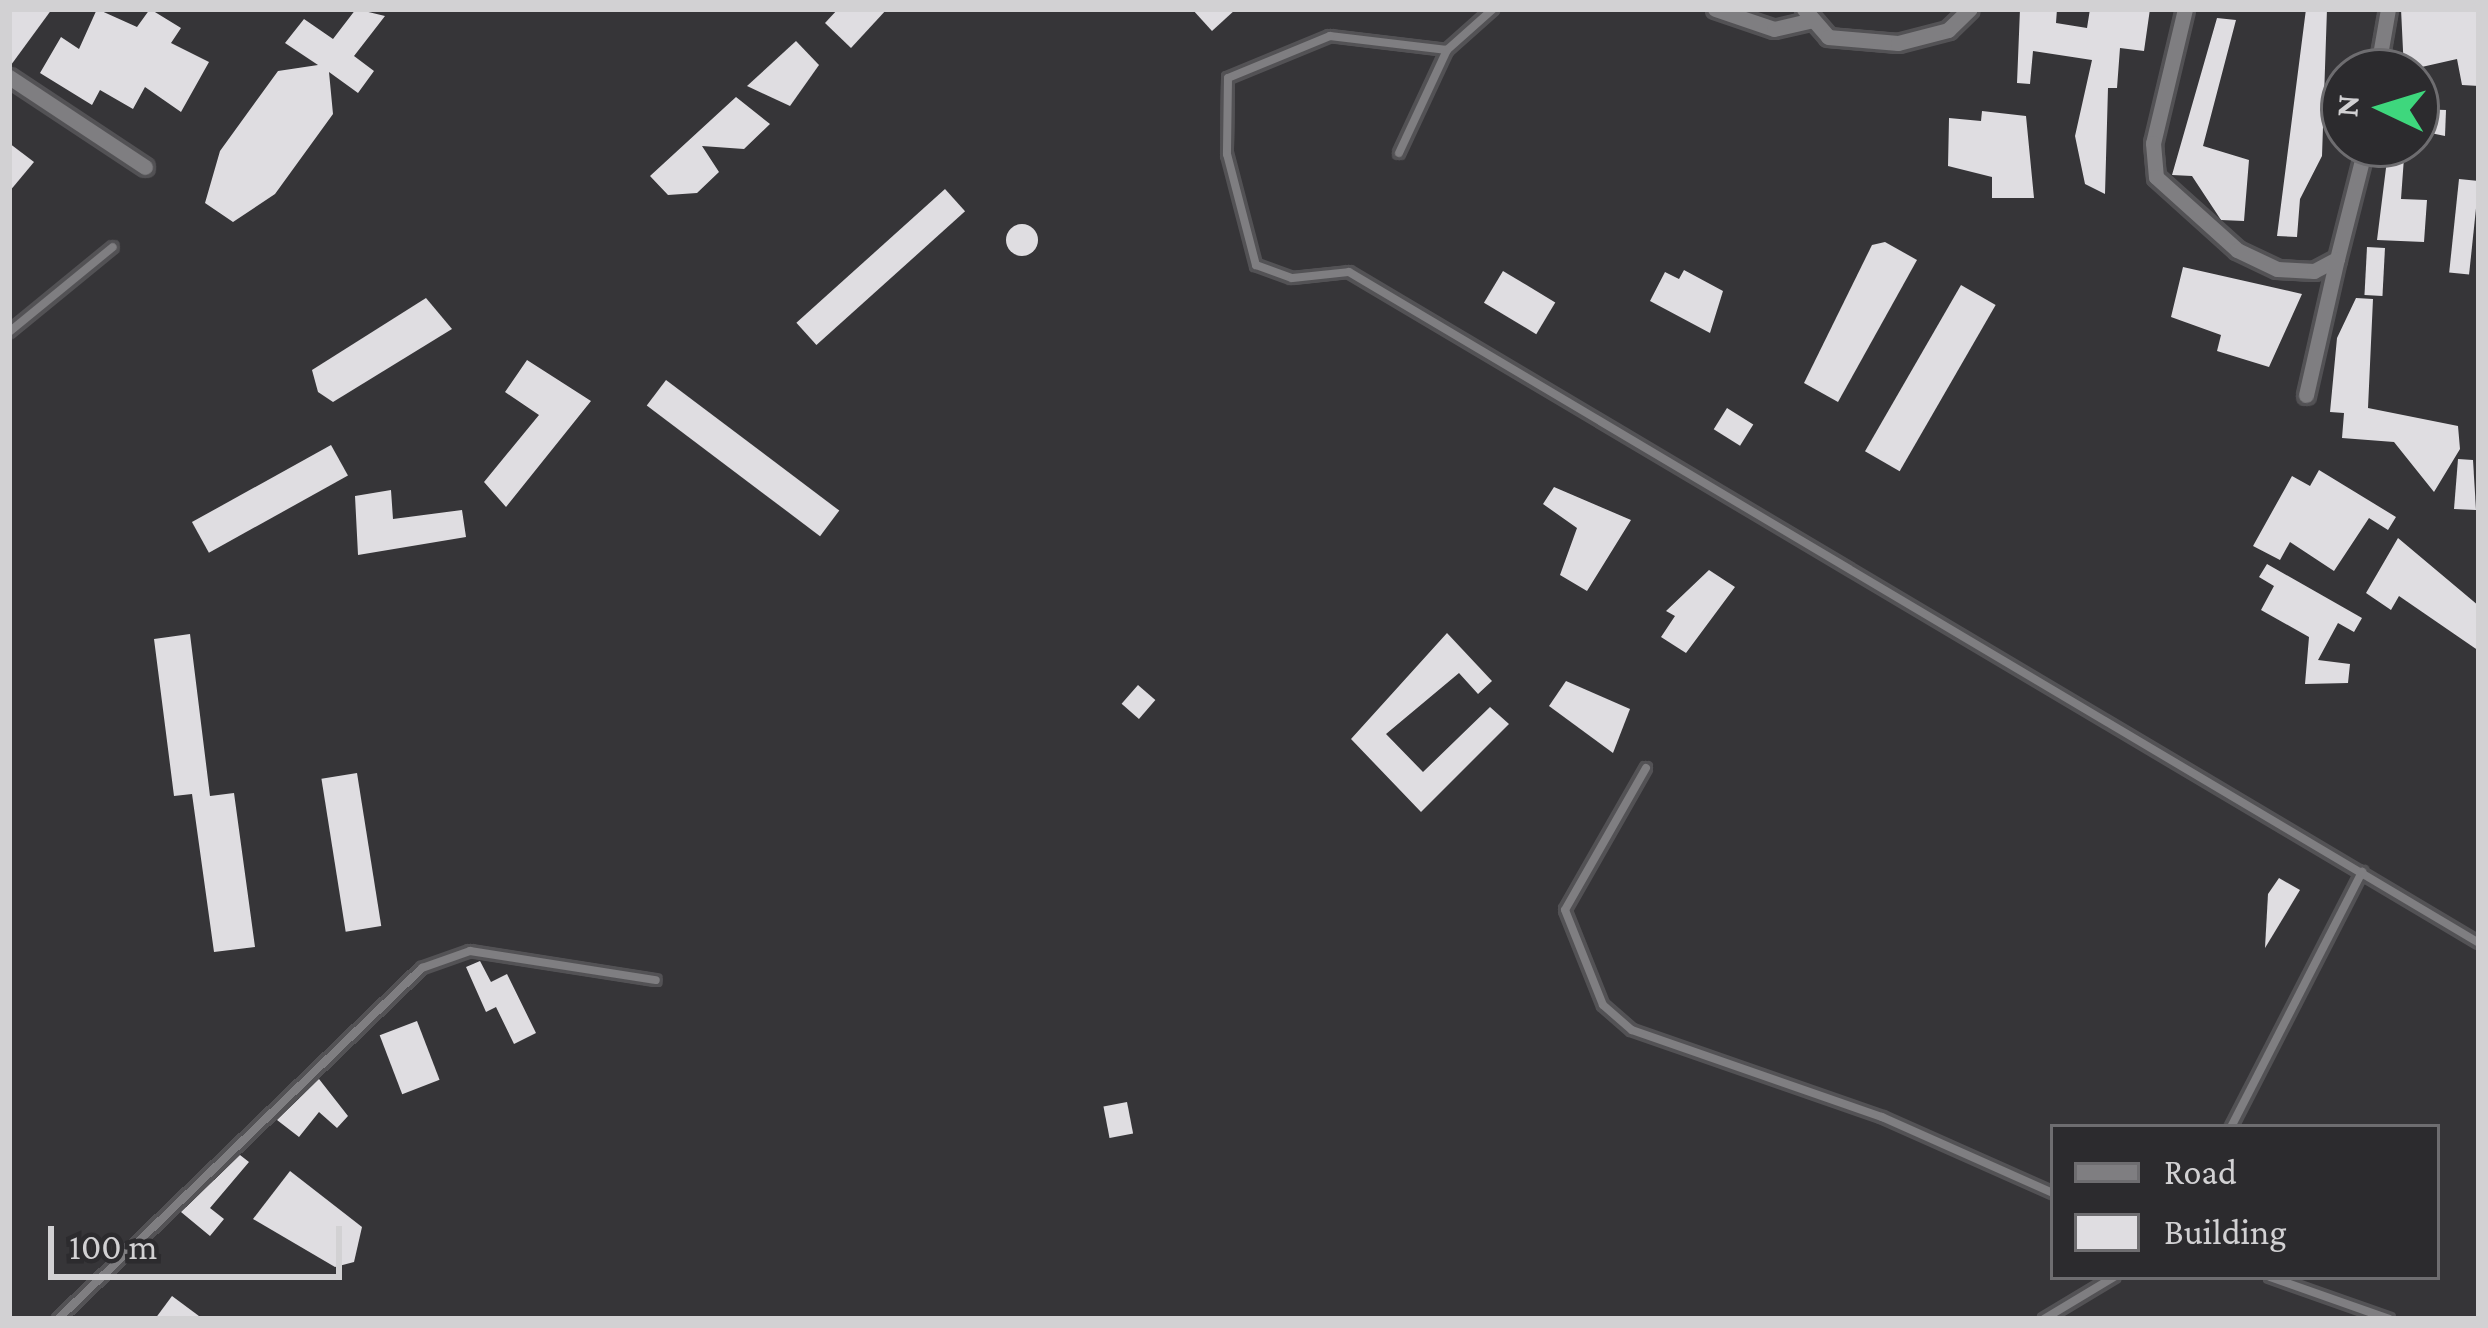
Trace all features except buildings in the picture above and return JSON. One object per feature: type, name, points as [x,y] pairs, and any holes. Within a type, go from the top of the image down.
[{"type":"street","points":[[1715,9],[1774,29],[1807,15],[1828,37],[1898,43],[1948,30],[1970,9]]},
{"type":"street","points":[[2185,9],[2153,143],[2156,177],[2237,250],[2277,269],[2336,259]]},
{"type":"street","points":[[2381,48],[2388,9]]},
{"type":"street","points":[[9,77],[145,166]]},
{"type":"street","points":[[2306,395],[2360,168]]},
{"type":"lane","points":[[1399,153],[1447,50],[1493,9]]},
{"type":"lane","points":[[1447,50],[1330,36],[1228,78],[1227,154],[1256,265],[1292,278],[1349,272],[2479,943]]},
{"type":"lane","points":[[9,332],[113,247]]},
{"type":"lane","points":[[1646,768],[1565,910],[1603,1005],[1632,1030],[1882,1117],[2050,1192]]},
{"type":"lane","points":[[2233,1124],[2362,872]]},
{"type":"lane","points":[[58,1319],[228,1144],[422,968],[470,951],[656,980]]},
{"type":"lane","points":[[2044,1319],[2109,1280]]},
{"type":"lane","points":[[2278,1280],[2389,1319]]}]
